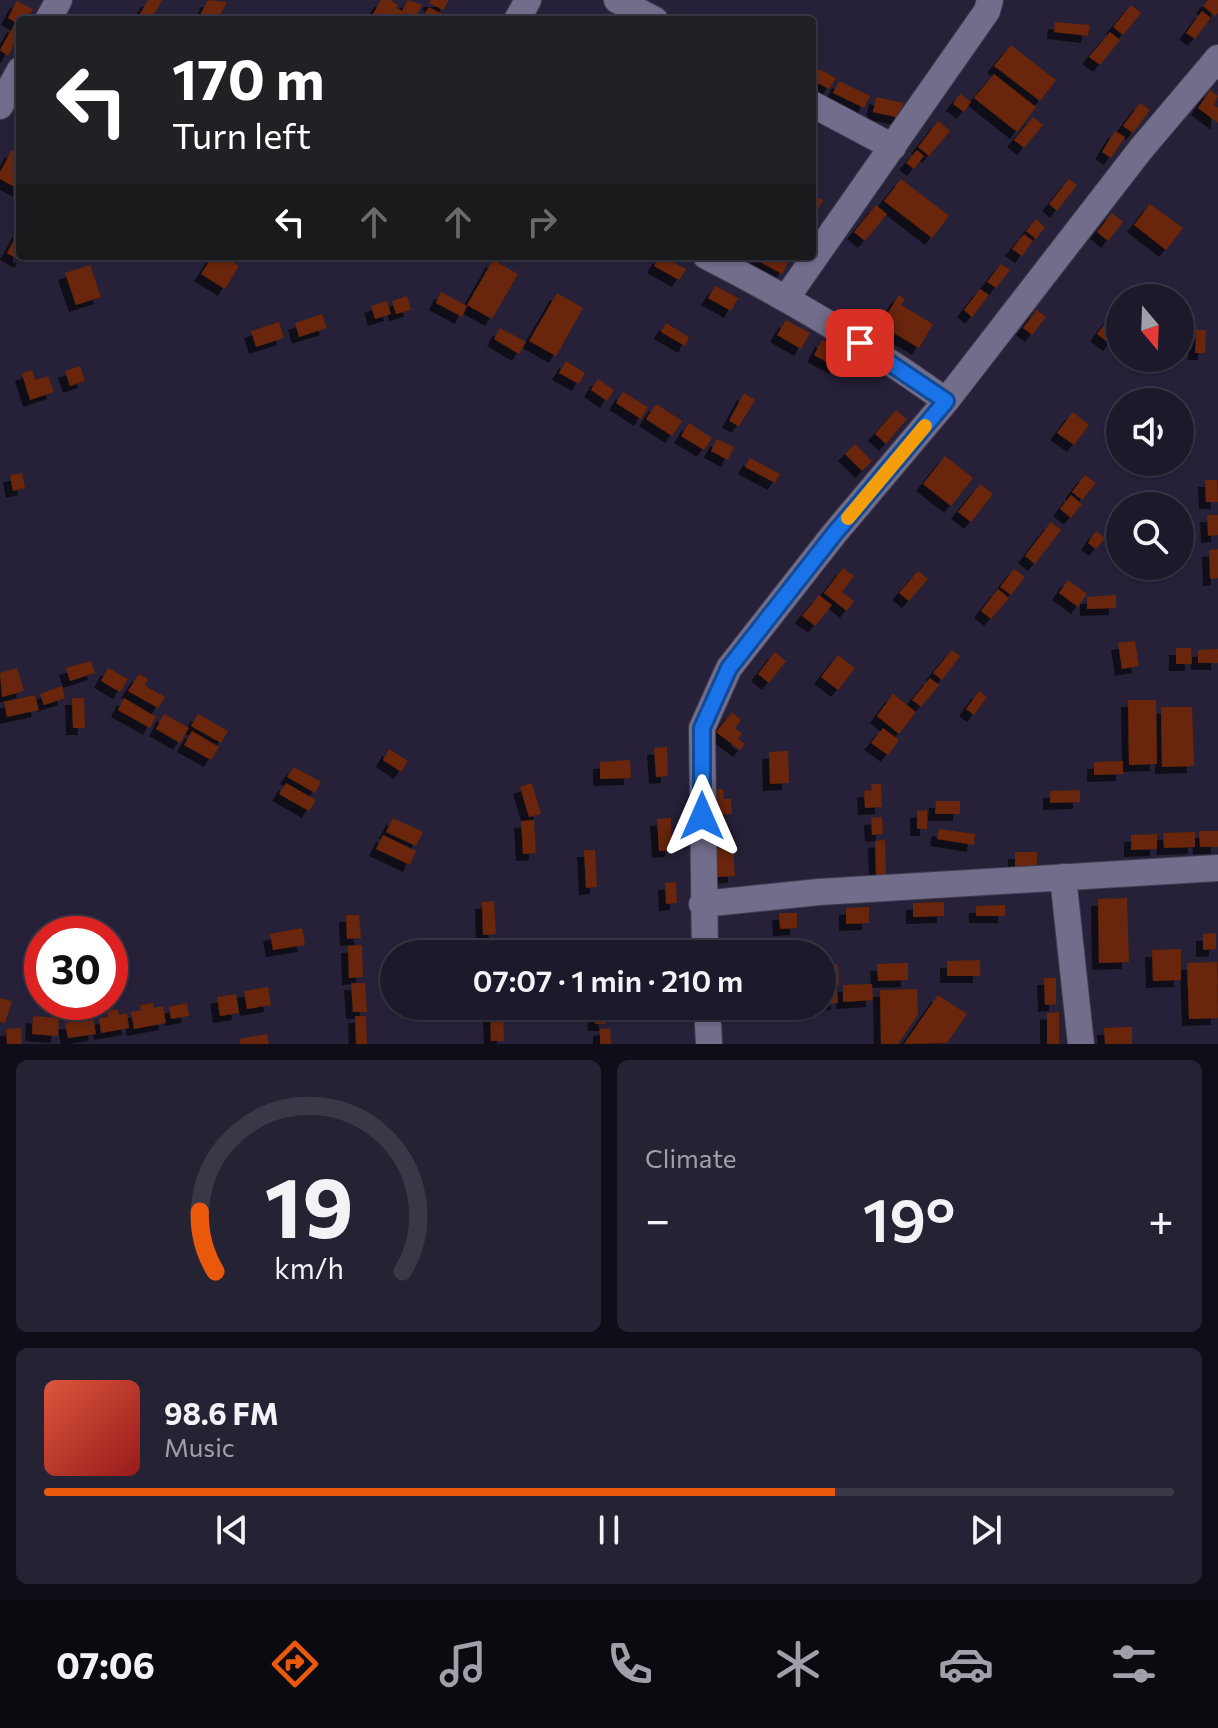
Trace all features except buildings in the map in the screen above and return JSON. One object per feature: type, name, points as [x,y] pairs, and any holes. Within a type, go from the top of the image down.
[{"type":"street","points":[[617,0],[647,16]]},
{"type":"street","points":[[816,256],[987,11],[990,0]]},
{"type":"street","points":[[704,940],[702,728],[729,668],[834,534],[946,401],[1141,149],[1218,58]]},
{"type":"street","points":[[0,106],[16,77]]},
{"type":"street","points":[[816,106],[893,147]]},
{"type":"street","points":[[714,260],[787,297],[908,373],[946,401]]},
{"type":"street","points":[[787,297],[813,260]]},
{"type":"street","points":[[702,904],[819,892],[1218,868]]},
{"type":"street","points":[[1063,877],[1081,1044]]},
{"type":"street","points":[[708,1020],[709,1044]]},
{"type":"slow traffic","points":[[848,518],[925,426]]},
{"type":"route","points":[[702,816],[702,728],[729,668],[834,534],[946,401],[860,343]]}]
